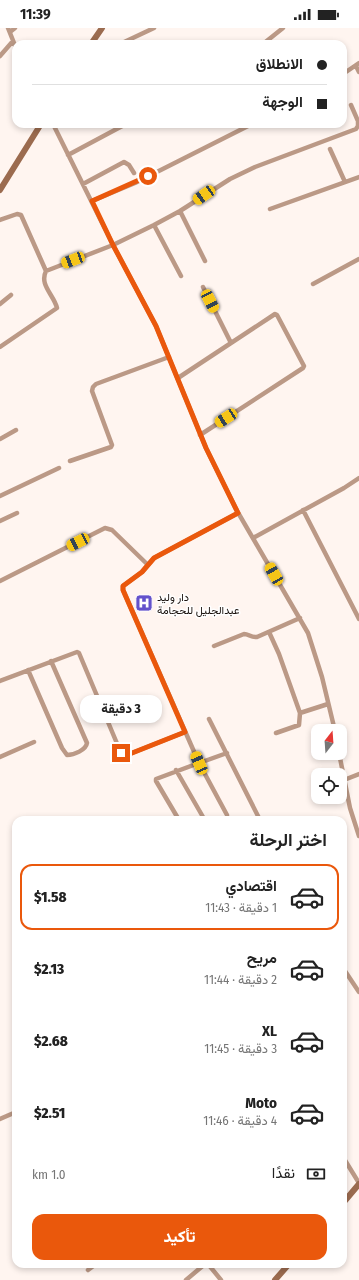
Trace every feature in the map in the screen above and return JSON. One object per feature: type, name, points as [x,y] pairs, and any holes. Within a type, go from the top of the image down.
[{"type":"street","points":[[12,40],[9,30],[15,28]]},
{"type":"street","points":[[94,40],[102,28]]},
{"type":"street","points":[[128,40],[154,28]]},
{"type":"street","points":[[268,40],[283,28]]},
{"type":"street","points":[[0,56],[12,43]]},
{"type":"street","points":[[347,71],[357,65],[359,72]]},
{"type":"street","points":[[46,271],[113,245],[154,225],[180,211],[223,183],[255,166],[356,129],[358,126],[358,120],[351,105]]},
{"type":"street","points":[[0,190],[39,128]]},
{"type":"street","points":[[55,128],[113,245],[156,326],[200,435],[238,513],[308,633],[322,677],[332,724]]},
{"type":"street","points":[[68,155],[119,128]]},
{"type":"street","points":[[92,201],[135,183],[244,128]]},
{"type":"street","points":[[330,149],[345,182]]},
{"type":"street","points":[[82,184],[124,162],[129,165],[134,173]]},
{"type":"street","points":[[270,209],[359,177]]},
{"type":"street","points":[[180,211],[205,261]]},
{"type":"street","points":[[0,220],[17,214],[21,215],[46,271],[44,282],[57,308],[0,347]]},
{"type":"street","points":[[154,225],[181,276]]},
{"type":"street","points":[[313,284],[359,260]]},
{"type":"street","points":[[203,287],[231,343]]},
{"type":"street","points":[[0,304],[11,295]]},
{"type":"street","points":[[178,378],[275,314],[277,315],[304,368],[200,435]]},
{"type":"street","points":[[70,461],[111,447],[112,445],[92,391],[96,384],[169,357]]},
{"type":"street","points":[[0,439],[16,430]]},
{"type":"street","points":[[0,496],[59,468]]},
{"type":"street","points":[[253,538],[344,488],[359,478]]},
{"type":"street","points":[[303,510],[359,619]]},
{"type":"street","points":[[0,521],[17,513]]},
{"type":"street","points":[[227,815],[199,763],[123,590],[123,586],[142,572],[154,558],[238,513]]},
{"type":"street","points":[[0,581],[106,528],[112,530],[148,565]]},
{"type":"street","points":[[214,646],[242,634],[248,634],[252,638],[257,637],[300,618]]},
{"type":"street","points":[[270,632],[300,713],[299,725],[276,733]]},
{"type":"street","points":[[0,681],[75,652],[79,653],[121,753],[127,755],[185,732]]},
{"type":"street","points":[[28,670],[62,748],[67,755],[71,755],[85,748],[87,743],[51,661]]},
{"type":"street","points":[[300,713],[328,704]]},
{"type":"street","points":[[209,719],[258,816]]},
{"type":"street","points":[[0,757],[34,742]]},
{"type":"street","points":[[177,816],[156,780],[176,770],[227,753]]},
{"type":"street","points":[[176,770],[202,816]]},
{"type":"street","points":[[347,779],[359,775]]},
{"type":"street","points":[[347,794],[359,836]]},
{"type":"street","points":[[347,974],[359,992]]},
{"type":"street","points":[[0,1119],[12,1114]]},
{"type":"street","points":[[347,1163],[359,1184],[347,1198]]},
{"type":"street","points":[[186,1280],[200,1268]]},
{"type":"street","points":[[211,1268],[221,1280]]},
{"type":"street","points":[[275,1280],[286,1268]]},
{"type":"place","name":"دار وليد عبدالجليل للحجامة","points":[[144,603]]},
{"type":"route","points":[[121,753],[127,755],[185,732],[123,590],[123,586],[142,572],[152,559],[238,513],[206,448],[156,326],[136,285],[113,245],[92,201],[148,176]]}]
